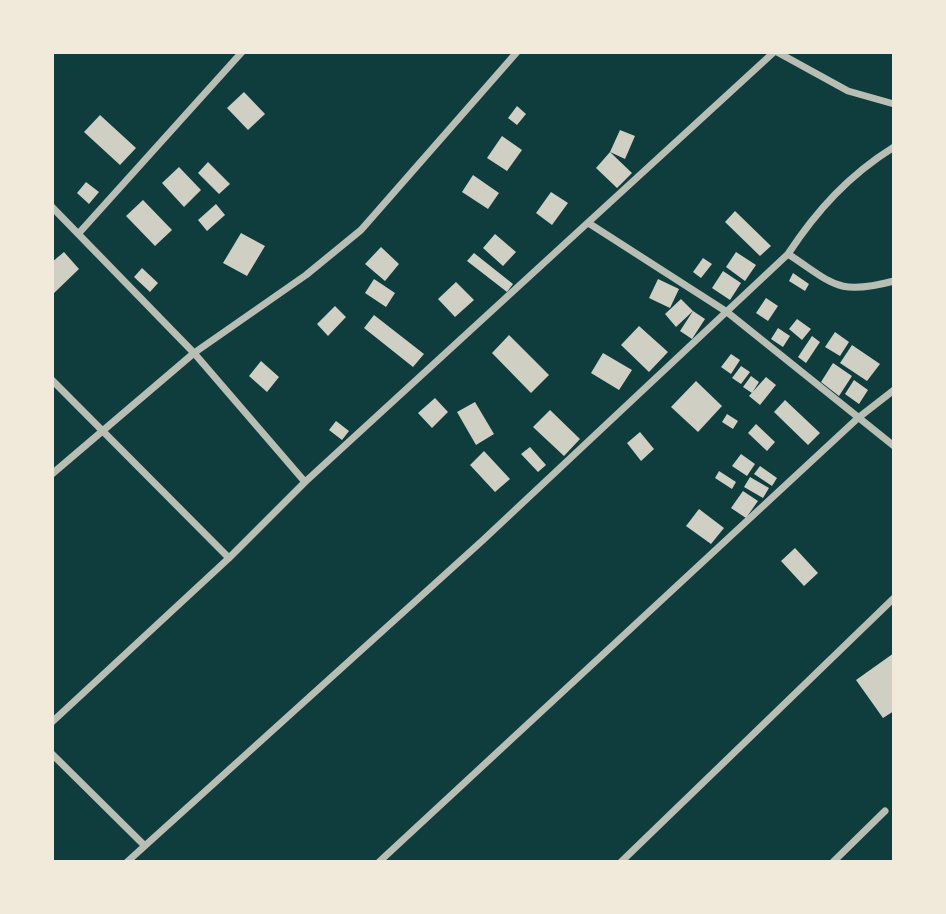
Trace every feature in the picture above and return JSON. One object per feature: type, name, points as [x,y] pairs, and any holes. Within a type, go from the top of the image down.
[{"type":"street","points":[[79,233],[242,52]]},
{"type":"street","points":[[52,474],[194,353],[306,275],[361,230],[517,52]]},
{"type":"street","points":[[52,722],[229,558],[305,482],[776,52],[848,91],[894,104]]},
{"type":"street","points":[[127,862],[482,541],[727,312],[788,254],[811,218],[836,191],[863,167],[894,147]]},
{"type":"street","points":[[52,207],[194,353],[305,482]]},
{"type":"street","points":[[590,224],[727,312],[894,446]]},
{"type":"street","points":[[788,254],[828,281],[852,289],[894,281]]},
{"type":"street","points":[[52,380],[105,429],[229,558]]},
{"type":"street","points":[[379,862],[858,418],[894,390]]},
{"type":"street","points":[[621,862],[894,598]]},
{"type":"street","points":[[52,754],[144,845]]},
{"type":"street","points":[[833,862],[885,811]]},
{"type":"building","points":[[244,92],[265,114],[248,130],[227,108]]},
{"type":"building","points":[[517,106],[526,114],[517,125],[508,118]]},
{"type":"building","points":[[100,115],[136,148],[120,165],[84,132]]},
{"type":"building","points":[[620,130],[635,136],[625,159],[610,152]]},
{"type":"building","points":[[502,136],[522,150],[507,171],[487,158]]},
{"type":"building","points":[[610,152],[632,173],[617,188],[596,168]]},
{"type":"building","points":[[208,162],[230,184],[219,194],[198,173]]},
{"type":"building","points":[[179,167],[201,190],[184,207],[162,183]]},
{"type":"building","points":[[473,175],[499,193],[488,209],[462,192]]},
{"type":"building","points":[[86,182],[99,192],[89,204],[77,193]]},
{"type":"building","points":[[551,192],[568,203],[552,225],[536,213]]},
{"type":"building","points":[[143,200],[172,230],[155,246],[126,216]]},
{"type":"building","points":[[216,204],[225,215],[207,231],[198,220]]},
{"type":"building","points":[[735,211],[771,246],[760,256],[725,222]]},
{"type":"building","points":[[241,233],[265,246],[247,276],[223,263]]},
{"type":"building","points":[[495,234],[516,252],[503,266],[483,248]]},
{"type":"building","points":[[381,247],[399,264],[385,281],[365,264]]},
{"type":"building","points":[[64,252],[79,269],[52,295],[52,262]]},
{"type":"building","points":[[736,252],[756,265],[745,281],[726,267]]},
{"type":"building","points":[[474,253],[513,284],[507,292],[467,261]]},
{"type":"building","points":[[703,258],[712,264],[701,278],[693,272]]},
{"type":"building","points":[[142,268],[158,283],[150,292],[134,277]]},
{"type":"building","points":[[723,271],[741,283],[730,300],[712,288]]},
{"type":"building","points":[[793,273],[809,284],[805,291],[789,281]]},
{"type":"building","points":[[374,279],[395,293],[386,307],[365,293]]},
{"type":"building","points":[[658,279],[679,289],[670,308],[649,298]]},
{"type":"building","points":[[456,282],[474,300],[455,317],[438,299]]},
{"type":"building","points":[[766,298],[778,306],[768,321],[756,313]]},
{"type":"building","points":[[681,299],[693,311],[676,327],[665,314]]},
{"type":"building","points":[[335,306],[346,317],[328,336],[317,324]]},
{"type":"building","points":[[693,311],[705,319],[692,339],[680,331]]},
{"type":"building","points":[[374,315],[424,354],[413,367],[364,328]]},
{"type":"building","points":[[797,319],[811,329],[802,340],[789,329]]},
{"type":"building","points":[[639,326],[668,352],[649,372],[621,345]]},
{"type":"building","points":[[778,328],[790,336],[783,347],[771,339]]},
{"type":"building","points":[[835,332],[849,342],[840,356],[825,347]]},
{"type":"building","points":[[509,335],[549,375],[531,393],[492,353]]},
{"type":"building","points":[[812,336],[820,342],[806,363],[798,357]]},
{"type":"building","points":[[852,345],[880,364],[867,381],[840,363]]},
{"type":"building","points":[[603,353],[632,370],[619,390],[591,373]]},
{"type":"building","points":[[731,354],[740,360],[731,374],[721,367]]},
{"type":"building","points":[[261,361],[279,377],[267,392],[249,376]]},
{"type":"building","points":[[833,363],[852,376],[839,396],[821,382]]},
{"type":"building","points":[[741,366],[750,372],[741,384],[732,378]]},
{"type":"building","points":[[751,376],[759,382],[752,393],[743,387]]},
{"type":"building","points":[[766,377],[776,385],[760,405],[749,396]]},
{"type":"building","points":[[854,380],[868,390],[859,404],[845,394]]},
{"type":"building","points":[[696,381],[722,406],[698,432],[671,407]]},
{"type":"building","points":[[435,398],[448,412],[432,428],[418,413]]},
{"type":"building","points":[[785,400],[820,433],[808,445],[774,412]]},
{"type":"building","points":[[475,402],[494,434],[476,445],[457,412]]},
{"type":"building","points":[[550,410],[580,439],[564,456],[533,427]]},
{"type":"building","points":[[727,414],[738,421],[733,429],[722,422]]},
{"type":"building","points":[[336,421],[349,431],[342,440],[329,430]]},
{"type":"building","points":[[756,424],[775,442],[767,451],[748,433]]},
{"type":"building","points":[[640,432],[654,449],[641,461],[627,443]]},
{"type":"building","points":[[530,447],[546,465],[538,472],[521,454]]},
{"type":"building","points":[[484,451],[510,479],[495,492],[470,465]]},
{"type":"building","points":[[741,454],[755,464],[747,476],[732,466]]},
{"type":"building","points":[[760,466],[777,478],[772,486],[754,474]]},
{"type":"building","points":[[719,471],[736,482],[732,489],[715,478]]},
{"type":"building","points":[[750,477],[769,488],[763,498],[744,487]]},
{"type":"building","points":[[743,491],[758,501],[746,518],[731,508]]},
{"type":"building","points":[[699,509],[724,528],[711,544],[686,526]]},
{"type":"building","points":[[795,548],[818,573],[804,586],[781,561]]},
{"type":"building","points":[[894,653],[894,711],[883,718],[856,680]]}]
